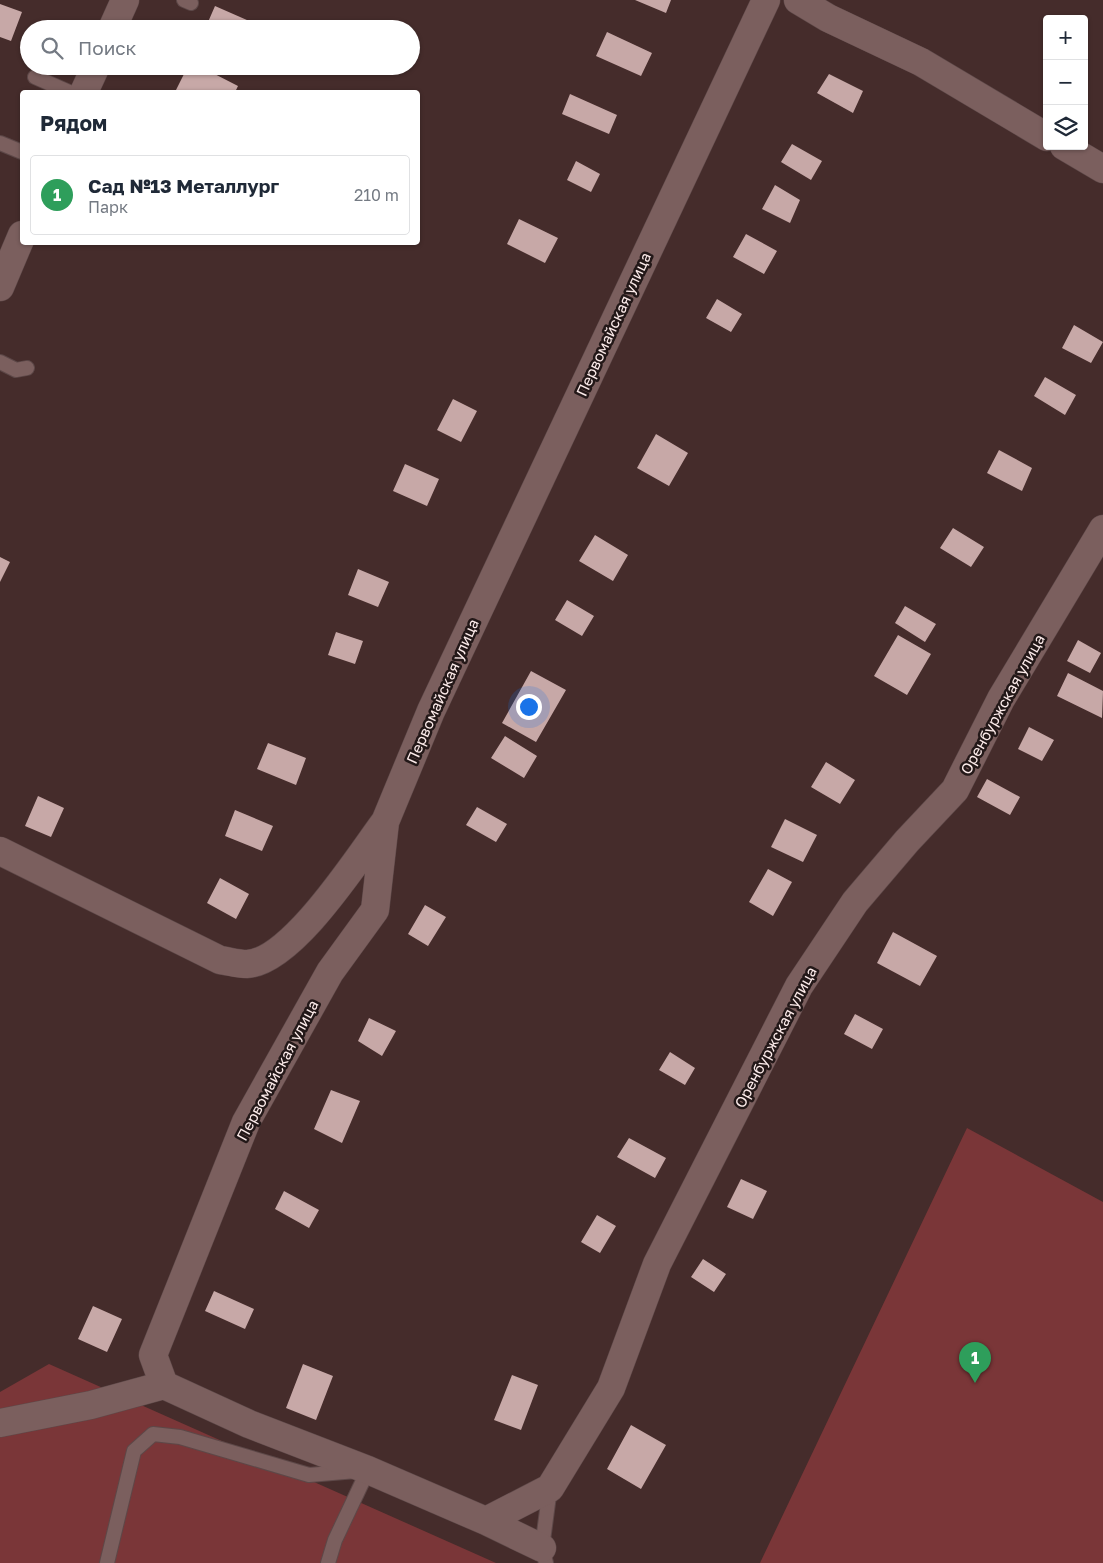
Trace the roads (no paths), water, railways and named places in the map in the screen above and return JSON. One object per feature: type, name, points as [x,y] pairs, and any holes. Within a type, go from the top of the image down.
[{"type":"street","points":[[116,20],[124,0]]},
{"type":"street","name":"Первомайская улица","points":[[164,1385],[153,1355],[246,1122],[330,972],[375,910],[385,822],[431,711],[766,0]]},
{"type":"street","points":[[798,0],[828,18],[920,62],[1043,135]]},
{"type":"street","points":[[85,90],[92,75]]},
{"type":"street","points":[[1071,150],[1103,168]]},
{"type":"street","points":[[0,287],[12,245]]},
{"type":"street","name":"Оренбуржская улица","points":[[550,1488],[611,1388],[657,1264],[799,986],[855,902],[955,790],[1001,699],[1103,529]]},
{"type":"street","points":[[0,852],[220,960],[248,964],[274,954],[318,912],[385,822]]},
{"type":"street","points":[[0,1423],[91,1405],[164,1385],[249,1424],[368,1470],[486,1521],[544,1556]]},
{"type":"street","points":[[486,1521],[550,1488]]},
{"type":"lane","points":[[35,77],[64,90]]},
{"type":"lane","points":[[0,143],[20,151]]},
{"type":"lane","points":[[0,362],[16,370],[27,368]]},
{"type":"lane","points":[[107,1563],[134,1451],[153,1434],[180,1437],[309,1475],[368,1470]]},
{"type":"lane","points":[[328,1563],[335,1540],[368,1470]]},
{"type":"lane","points":[[544,1556],[550,1488]]},
{"type":"place","name":"Сад №13 Металлург","points":[[975,1383]]}]
